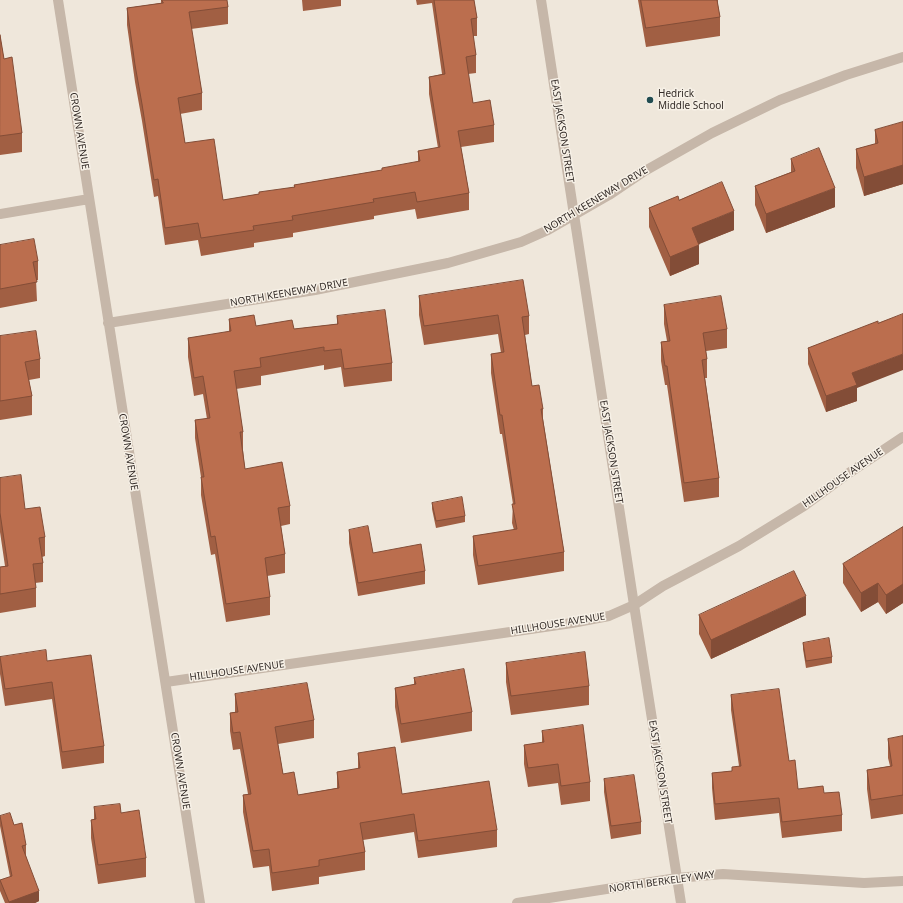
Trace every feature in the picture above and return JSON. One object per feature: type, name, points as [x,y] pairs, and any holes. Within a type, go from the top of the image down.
[{"type":"street","name":"CROWN AVENUE","points":[[58,0],[200,903]]},
{"type":"street","name":"EAST JACKSON STREET","points":[[541,0],[681,903]]},
{"type":"street","name":"NORTH KEENEWAY DRIVE","points":[[108,323],[315,290],[448,263],[521,242],[548,230],[575,215],[609,195],[643,172],[712,133],[774,103],[846,75],[903,57]]},
{"type":"street","points":[[0,214],[89,199]]},
{"type":"street","name":"HILLHOUSE AVENUE","points":[[166,682],[572,623],[609,616],[634,605],[663,586],[739,546],[804,506],[849,473],[903,437]]},
{"type":"street","name":"NORTH BERKELEY WAY","points":[[517,903],[678,878],[723,874],[864,883],[903,881]]},
{"type":"building","points":[[162,0],[227,0],[228,7],[189,12],[202,93],[178,98],[185,143],[214,139],[223,200],[259,194],[259,192],[295,187],[294,185],[382,170],[382,168],[420,161],[418,151],[440,147],[429,77],[445,74],[434,0],[474,0],[477,18],[471,19],[476,55],[466,57],[473,103],[490,100],[494,125],[458,131],[469,193],[417,202],[415,192],[373,199],[374,202],[292,216],[293,220],[253,226],[254,230],[201,238],[198,223],[165,228],[158,179],[154,180],[127,8],[163,3]]},
{"type":"building","points":[[641,0],[717,0],[720,17],[646,28]]},
{"type":"building","points":[[0,35],[4,59],[12,57],[22,133],[0,136]]},
{"type":"building","points":[[903,122],[903,165],[864,177],[856,149],[878,143],[875,130]]},
{"type":"building","points":[[819,148],[835,188],[766,214],[755,186],[795,171],[791,159]]},
{"type":"building","points":[[722,182],[734,211],[692,228],[699,245],[670,257],[649,208],[678,196],[679,200]]},
{"type":"building","points":[[34,239],[38,261],[33,262],[37,282],[0,289],[0,245]]},
{"type":"building","points":[[523,280],[529,316],[522,317],[532,386],[539,385],[543,409],[541,409],[564,552],[478,566],[473,536],[517,529],[512,504],[515,504],[502,415],[500,415],[491,354],[504,352],[498,315],[424,326],[419,296]]},
{"type":"building","points":[[721,296],[727,329],[703,333],[707,359],[702,360],[719,478],[684,483],[667,366],[665,366],[661,342],[670,341],[664,305]]},
{"type":"building","points":[[385,310],[392,363],[344,369],[341,349],[324,351],[324,347],[260,358],[261,367],[234,371],[243,432],[240,432],[245,469],[282,462],[290,506],[278,508],[285,554],[265,558],[270,597],[226,604],[215,536],[211,537],[201,477],[204,477],[195,420],[210,418],[203,376],[194,378],[188,338],[231,331],[229,319],[254,315],[256,326],[292,320],[294,329],[338,324],[337,316]]},
{"type":"building","points":[[903,314],[903,354],[852,373],[857,385],[826,396],[808,348],[878,321],[878,323]]},
{"type":"building","points":[[36,331],[40,359],[25,362],[32,396],[0,401],[0,336]]},
{"type":"building","points":[[21,475],[25,509],[40,507],[45,537],[39,538],[43,563],[33,564],[36,588],[0,594],[0,567],[8,566],[0,513],[0,478]]},
{"type":"building","points":[[462,497],[465,516],[436,521],[432,503]]},
{"type":"building","points":[[368,526],[373,553],[421,544],[425,571],[358,583],[349,530]]},
{"type":"building","points":[[903,527],[903,584],[886,595],[878,583],[861,593],[843,564]]},
{"type":"building","points":[[794,571],[806,596],[711,640],[699,615]]},
{"type":"building","points":[[829,638],[832,657],[806,661],[803,643]]},
{"type":"building","points":[[46,650],[47,661],[91,655],[104,746],[62,752],[52,682],[5,689],[0,657]]},
{"type":"building","points":[[585,652],[589,686],[511,696],[506,663]]},
{"type":"building","points":[[464,669],[472,712],[401,724],[395,688],[416,684],[414,678]]},
{"type":"building","points":[[307,683],[314,720],[275,727],[283,774],[294,772],[298,795],[339,788],[337,772],[360,768],[358,753],[395,747],[402,794],[489,781],[497,830],[418,841],[414,814],[360,823],[365,852],[319,860],[319,866],[272,873],[269,849],[253,851],[243,795],[251,794],[240,732],[233,733],[230,713],[238,712],[235,694]]},
{"type":"building","points":[[779,689],[789,761],[795,760],[798,789],[823,786],[824,793],[839,792],[842,815],[782,822],[779,798],[715,804],[712,773],[732,771],[732,767],[741,766],[731,695]]},
{"type":"building","points":[[583,725],[590,782],[561,786],[558,764],[528,768],[524,745],[544,742],[542,731]]},
{"type":"building","points":[[903,736],[903,795],[871,800],[867,770],[892,766],[888,739]]},
{"type":"building","points":[[634,775],[641,822],[611,826],[604,779]]},
{"type":"building","points":[[120,804],[121,813],[139,810],[146,858],[98,865],[91,820],[96,819],[94,807]]},
{"type":"building","points":[[10,813],[14,825],[22,823],[26,845],[22,846],[39,891],[9,902],[0,880],[12,876],[0,816]]},
{"type":"place","name":"Hedrick Middle School","points":[[650,100]]}]
